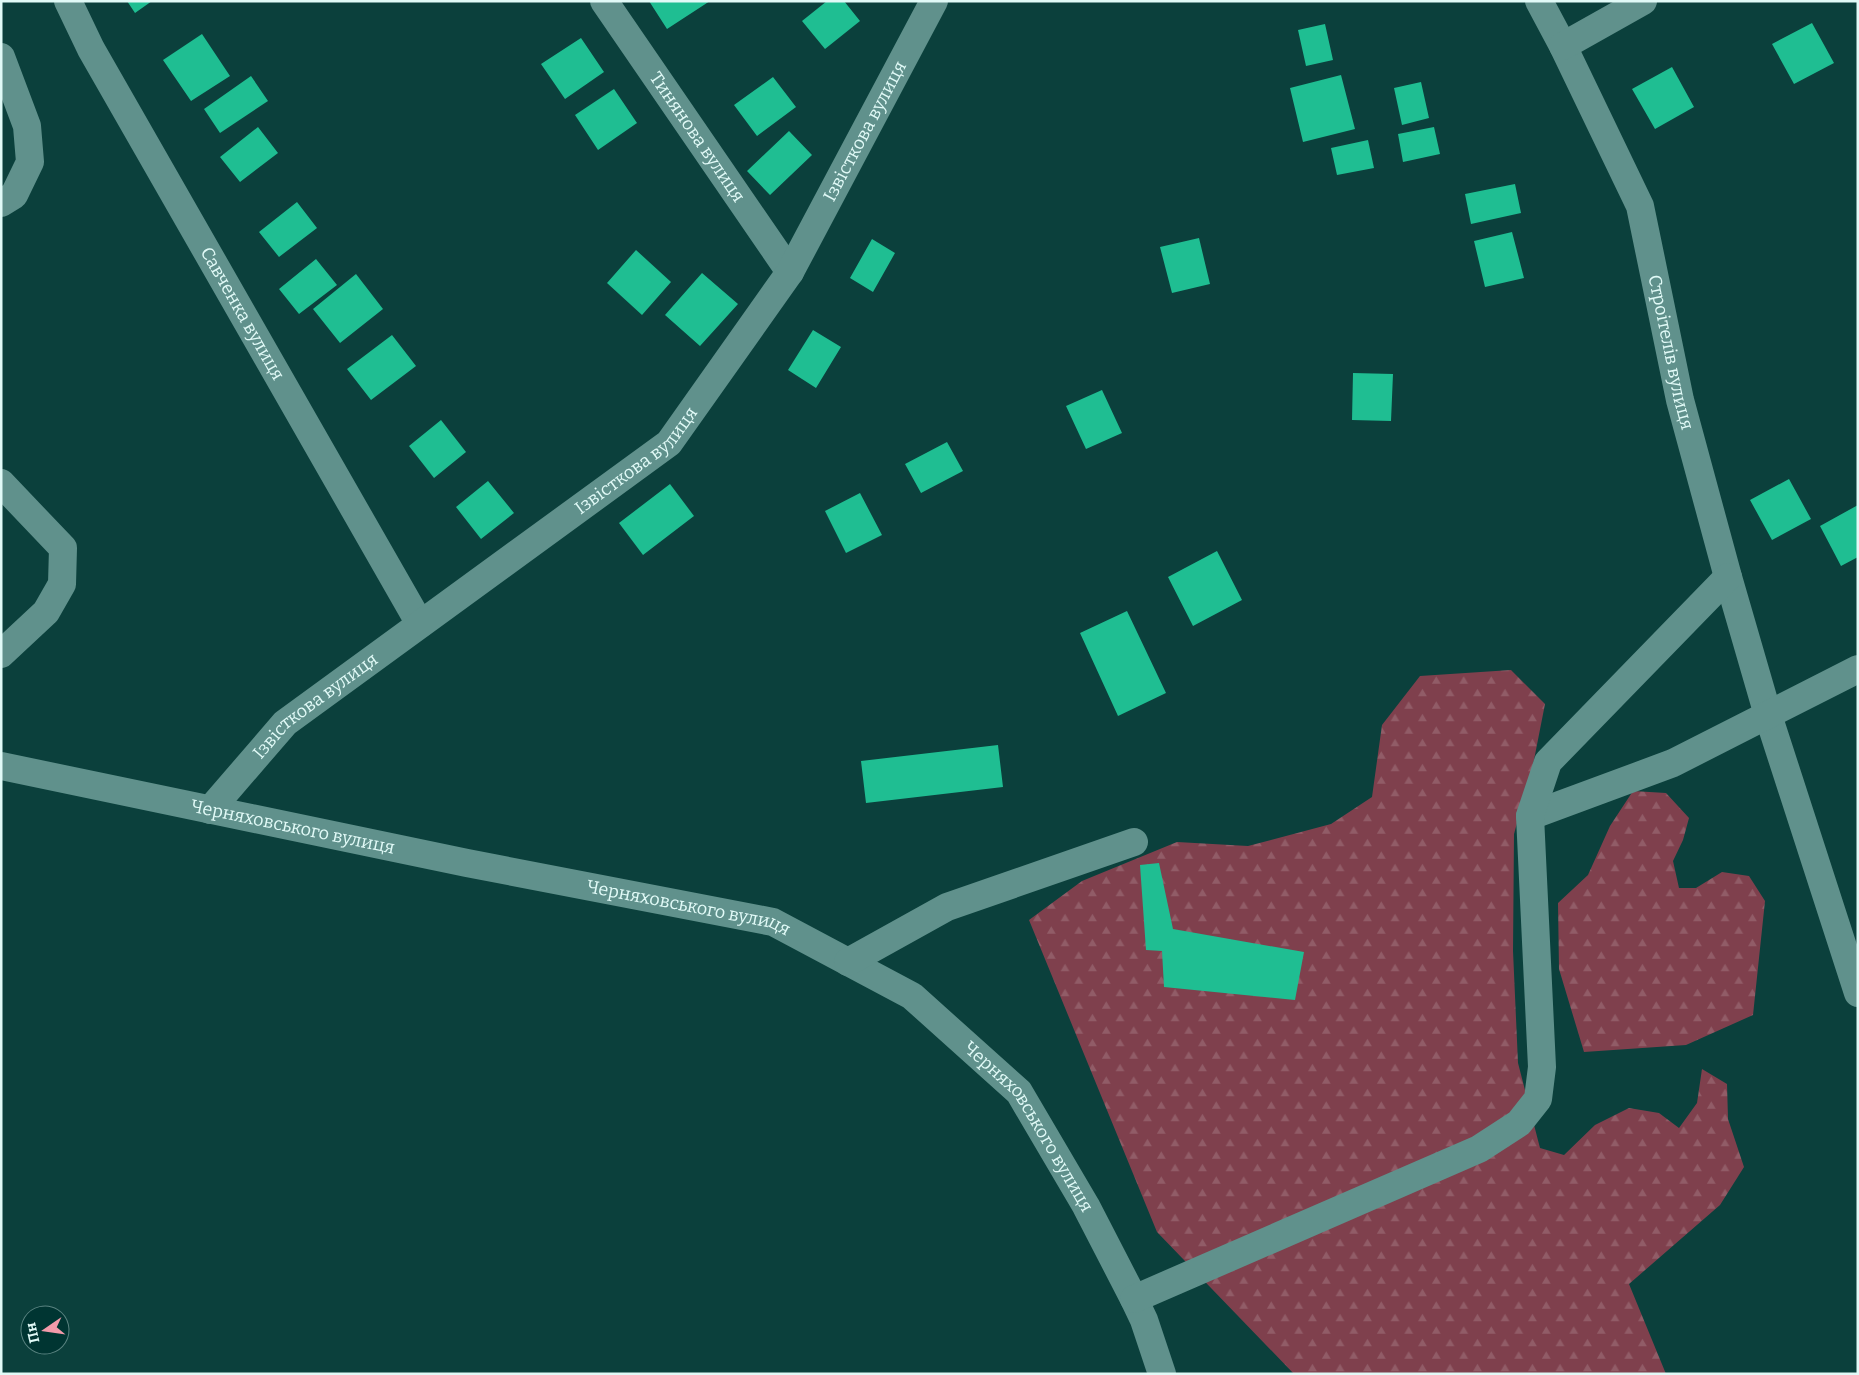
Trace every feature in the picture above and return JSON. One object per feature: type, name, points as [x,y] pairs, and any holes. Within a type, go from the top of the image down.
[{"type":"street","name":"Савченка вулиця","points":[[68,1],[91,49],[420,624]]},
{"type":"street","name":"Тинянова вулиця","points":[[604,1],[790,272]]},
{"type":"street","name":"Iзвiсткова вулиця","points":[[210,810],[285,723],[669,443],[790,272],[934,1]]},
{"type":"street","name":"Строiтелiв вулиця","points":[[1540,1],[1564,46],[1640,206],[1680,400],[1728,577],[1768,715],[1857,988]]},
{"type":"street","points":[[1564,46],[1643,1]]},
{"type":"street","points":[[1,57],[27,126],[30,162],[14,195],[1,203]]},
{"type":"street","points":[[1,483],[63,548],[62,584],[46,612],[1,654]]},
{"type":"street","points":[[1134,1299],[1480,1149],[1519,1123],[1538,1099],[1542,1067],[1530,816],[1548,762],[1728,577]]},
{"type":"street","points":[[1530,816],[1673,763],[1858,669]]},
{"type":"street","name":"Черняховського вулиця","points":[[1,766],[467,863],[773,922],[912,996],[1019,1092],[1086,1206],[1134,1299],[1144,1320],[1162,1374]]},
{"type":"street","points":[[848,962],[947,907],[1134,842]]},
{"type":"green space","points":[[1511,670],[1545,704],[1533,765],[1514,834],[1513,951],[1518,1063],[1540,1148],[1564,1155],[1595,1125],[1629,1108],[1659,1113],[1679,1128],[1697,1103],[1702,1069],[1727,1084],[1728,1119],[1744,1167],[1720,1205],[1629,1284],[1666,1374],[1294,1374],[1157,1232],[1029,920],[1082,881],[1177,842],[1248,846],[1331,824],[1372,797],[1382,725],[1420,676]]},
{"type":"green space","points":[[1633,791],[1666,793],[1689,818],[1683,840],[1673,861],[1679,888],[1696,888],[1722,872],[1749,876],[1765,901],[1753,1015],[1686,1045],[1584,1052],[1559,969],[1558,903],[1588,875],[1610,826]]},
{"type":"building","points":[[127,1],[152,1],[135,13]]},
{"type":"building","points":[[649,1],[710,1],[667,29]]},
{"type":"building","points":[[827,1],[844,1],[860,21],[825,49],[802,21]]},
{"type":"building","points":[[1812,23],[1834,63],[1794,84],[1772,44]]},
{"type":"building","points":[[1325,24],[1333,60],[1306,66],[1298,30]]},
{"type":"building","points":[[202,34],[230,76],[191,101],[163,60]]},
{"type":"building","points":[[581,38],[604,72],[565,99],[541,64]]},
{"type":"building","points":[[1672,67],[1694,107],[1655,129],[1632,89]]},
{"type":"building","points":[[1341,75],[1355,129],[1303,142],[1290,88]]},
{"type":"building","points":[[251,76],[268,101],[220,133],[204,109]]},
{"type":"building","points":[[773,77],[796,107],[757,136],[734,105]]},
{"type":"building","points":[[1421,82],[1429,118],[1402,125],[1394,88]]},
{"type":"building","points":[[614,89],[637,123],[598,150],[575,115]]},
{"type":"building","points":[[258,127],[278,153],[240,182],[220,157]]},
{"type":"building","points":[[1434,127],[1440,154],[1403,162],[1398,134]]},
{"type":"building","points":[[789,131],[812,155],[770,195],[747,171]]},
{"type":"building","points":[[1368,140],[1374,168],[1337,175],[1331,148]]},
{"type":"building","points":[[1515,184],[1521,213],[1471,224],[1465,194]]},
{"type":"building","points":[[297,202],[317,228],[279,257],[259,232]]},
{"type":"building","points":[[1512,232],[1524,278],[1485,287],[1474,241]]},
{"type":"building","points":[[1199,238],[1210,284],[1172,293],[1160,247]]},
{"type":"building","points":[[872,239],[895,253],[873,292],[850,278]]},
{"type":"building","points":[[636,250],[671,282],[642,315],[607,283]]},
{"type":"building","points":[[316,259],[337,285],[299,314],[279,289]]},
{"type":"building","points":[[702,273],[738,304],[700,346],[665,315]]},
{"type":"building","points":[[356,274],[383,309],[340,343],[313,309]]},
{"type":"building","points":[[813,330],[841,347],[816,388],[788,370]]},
{"type":"building","points":[[392,335],[416,366],[371,400],[347,369]]},
{"type":"building","points":[[1353,373],[1393,374],[1391,421],[1352,420]]},
{"type":"building","points":[[1102,390],[1122,433],[1086,449],[1066,406]]},
{"type":"building","points":[[441,420],[466,452],[434,478],[409,446]]},
{"type":"building","points":[[947,442],[963,471],[921,493],[905,464]]},
{"type":"building","points":[[1789,479],[1811,519],[1772,540],[1750,500]]},
{"type":"building","points":[[488,481],[514,513],[481,539],[456,507]]},
{"type":"building","points":[[670,484],[694,516],[643,555],[619,523]]},
{"type":"building","points":[[860,493],[882,535],[846,553],[825,511]]},
{"type":"building","points":[[1858,505],[1858,557],[1841,566],[1820,526]]},
{"type":"building","points":[[1217,551],[1242,600],[1193,626],[1168,577]]},
{"type":"building","points":[[1127,611],[1166,693],[1118,716],[1080,633]]},
{"type":"building","points":[[998,745],[1003,787],[866,803],[861,761]]},
{"type":"building","points":[[1159,863],[1173,929],[1304,952],[1295,1000],[1164,987],[1162,951],[1146,950],[1140,865]]}]
